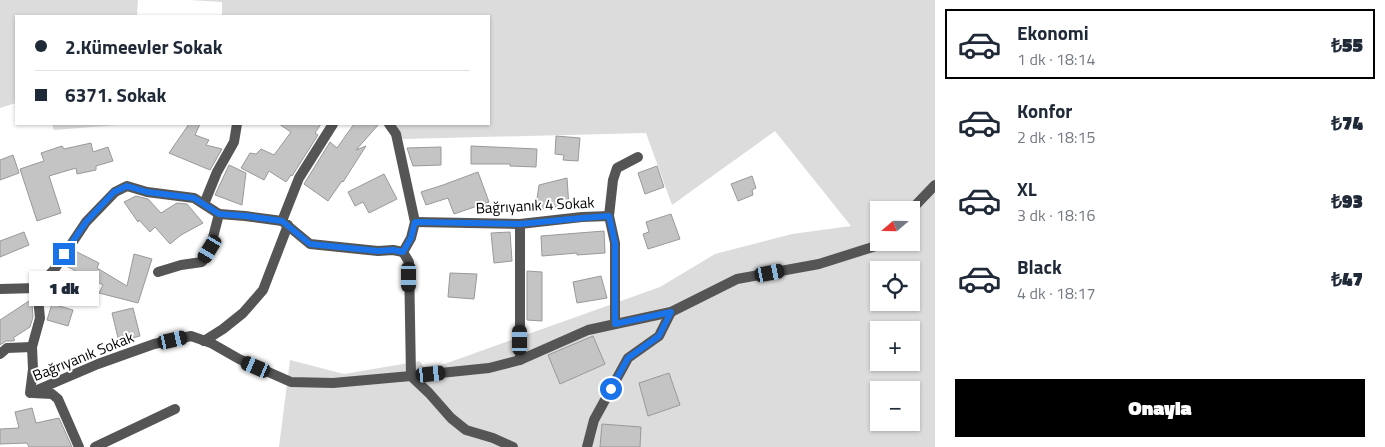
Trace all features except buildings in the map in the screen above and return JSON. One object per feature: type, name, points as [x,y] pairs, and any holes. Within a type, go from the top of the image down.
[{"type":"street","points":[[204,204],[217,172],[234,142],[237,125]]},
{"type":"street","points":[[204,341],[243,313],[263,290],[299,178],[332,125]]},
{"type":"street","points":[[390,125],[396,134],[415,222],[411,238],[403,252]]},
{"type":"street","points":[[609,216],[613,180],[617,168],[638,157]]},
{"type":"street","points":[[920,201],[935,185]]},
{"type":"street","points":[[0,289],[37,288],[54,270],[86,222],[114,192],[127,186],[147,192],[194,198],[219,214],[246,216],[285,223],[310,244],[403,252],[409,262],[411,376],[451,418],[466,430],[493,438],[513,447]]},
{"type":"street","points":[[158,272],[202,262],[210,249],[219,214]]},
{"type":"street","name":"Bağrıyanık 4 Sokak","points":[[415,222],[520,224],[609,216],[615,243],[615,324]]},
{"type":"street","points":[[520,224],[520,360]]},
{"type":"street","name":"Bağrıyanık Sokak","points":[[30,393],[98,364],[154,344],[191,336],[291,382],[333,383],[489,368],[520,360],[588,330],[671,312],[737,279],[819,264],[870,248]]},
{"type":"street","points":[[32,347],[40,318],[37,288]]},
{"type":"street","points":[[587,447],[594,420],[628,358],[659,336],[671,312]]},
{"type":"street","name":"Bağrıyanık Sokak","points":[[0,354],[7,348],[32,347],[33,369],[30,393]]},
{"type":"street","points":[[30,393],[52,394],[58,399],[79,447]]},
{"type":"street","points":[[95,447],[175,409]]},
{"type":"shaded area","points":[[0,0],[138,0],[137,15],[15,15],[15,103],[0,108]]},
{"type":"shaded area","points":[[190,0],[935,0],[935,447],[279,447],[290,360],[344,374],[420,361],[425,371],[660,287],[715,254],[792,234],[851,226],[775,131],[672,205],[646,133],[403,139],[393,125],[490,125],[490,15],[222,15],[222,2]]},
{"type":"shaded area","points":[[52,125],[117,125],[54,130]]},
{"type":"route","points":[[64,254],[86,222],[114,192],[127,186],[147,192],[194,198],[219,214],[282,221],[310,244],[378,251],[393,250],[403,252],[411,238],[415,222],[520,224],[609,216],[615,243],[615,324],[671,312],[659,336],[628,358],[611,389]]}]
